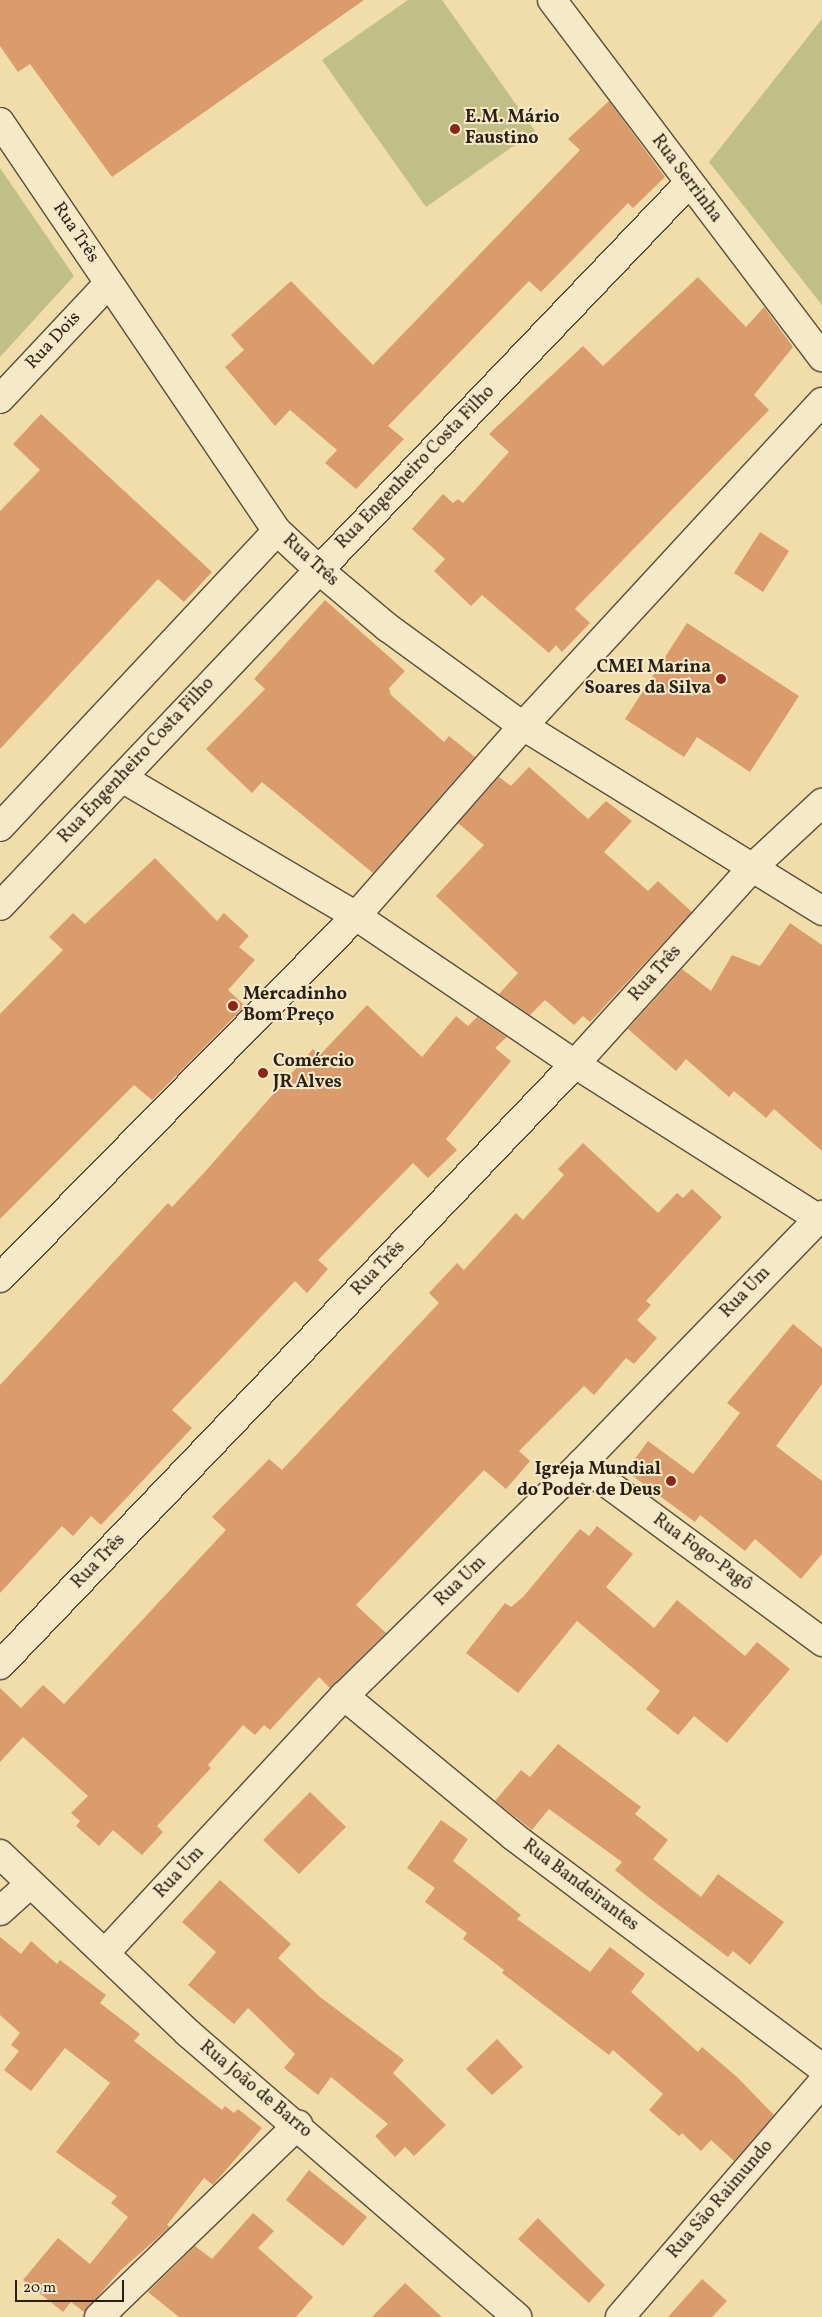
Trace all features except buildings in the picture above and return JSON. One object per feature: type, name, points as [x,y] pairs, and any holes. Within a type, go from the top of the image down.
[{"type":"street","name":"Rua Serrinha","points":[[552,0],[822,357]]},
{"type":"street","name":"Rua Três","points":[[0,122],[277,531],[387,628],[523,726],[822,911]]},
{"type":"street","name":"Rua Engenheiro Costa Filho","points":[[0,906],[689,183]]},
{"type":"street","name":"Rua Dois","points":[[0,398],[108,284]]},
{"type":"street","points":[[0,1278],[356,916],[523,726],[822,402]]},
{"type":"street","points":[[0,827],[277,531]]},
{"type":"street","points":[[122,778],[356,916],[575,1064],[821,1218]]},
{"type":"street","name":"Rua Três","points":[[0,1664],[575,1064],[752,868],[822,803]]},
{"type":"street","name":"Rua Um","points":[[105,1953],[344,1696],[581,1464],[821,1218]]},
{"type":"street","name":"Rua Fogo-Pagô","points":[[581,1464],[822,1642]]},
{"type":"street","name":"Rua Bandeirantes","points":[[344,1696],[513,1836],[822,2068]]},
{"type":"street","name":"Rua João de Barro","points":[[0,1854],[188,2033],[298,2125],[517,2317]]},
{"type":"street","points":[[0,1911],[30,1884]]},
{"type":"street","name":"Rua São Raimundo","points":[[620,2317],[822,2082]]},
{"type":"street","points":[[99,2317],[298,2125]]},
{"type":"shaded area","points":[[408,0],[442,0],[535,131],[426,207],[322,60]]},
{"type":"shaded area","points":[[822,19],[822,305],[709,162]]},
{"type":"shaded area","points":[[0,168],[74,276],[0,357]]},
{"type":"place","name":"E.M. Mário Faustino","points":[[455,129]]},
{"type":"place","name":"CMEI Marina Soares da Silva","points":[[721,679]]},
{"type":"place","name":"Mercadinho Bom Preço","points":[[233,1006]]},
{"type":"place","name":"Comércio JR Alves","points":[[263,1073]]},
{"type":"place","name":"Igreja Mundial do Poder de Deus","points":[[671,1481]]}]
